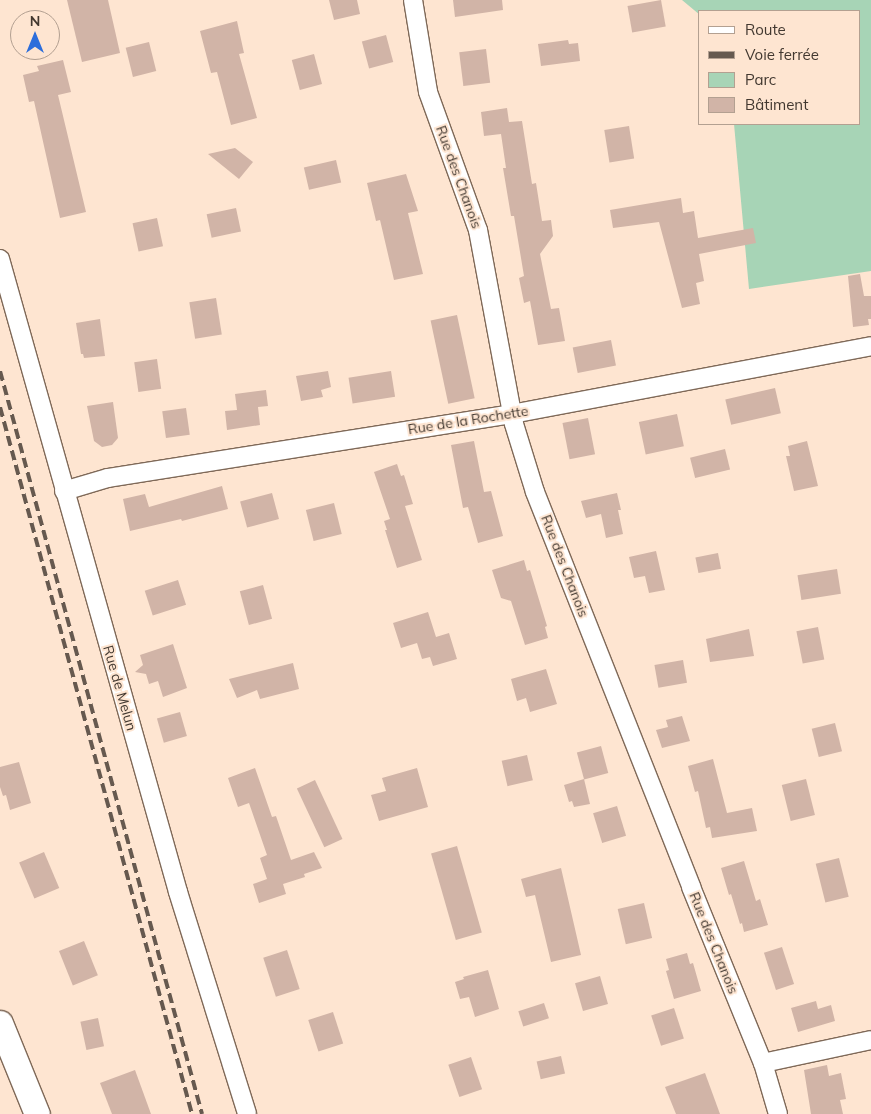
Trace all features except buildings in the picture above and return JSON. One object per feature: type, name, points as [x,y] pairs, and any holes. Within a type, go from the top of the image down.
[{"type":"main road","points":[[0,1023],[37,1114]]},
{"type":"street","name":"Rue des Chanois","points":[[413,0],[428,92],[478,230],[512,414],[535,492],[763,1063],[778,1114]]},
{"type":"street","name":"Rue de Melun","points":[[0,259],[178,892],[247,1114]]},
{"type":"street","name":"Rue de la Rochette","points":[[64,491],[108,478],[512,414],[871,346]]},
{"type":"street","points":[[763,1063],[871,1040]]},
{"type":"green space","points":[[682,0],[871,0],[871,271],[749,289],[734,125],[861,125],[861,10],[698,10],[698,13]]},
{"type":"railway","points":[[0,371],[202,1114]]},
{"type":"railway","points":[[0,407],[192,1114]]}]
